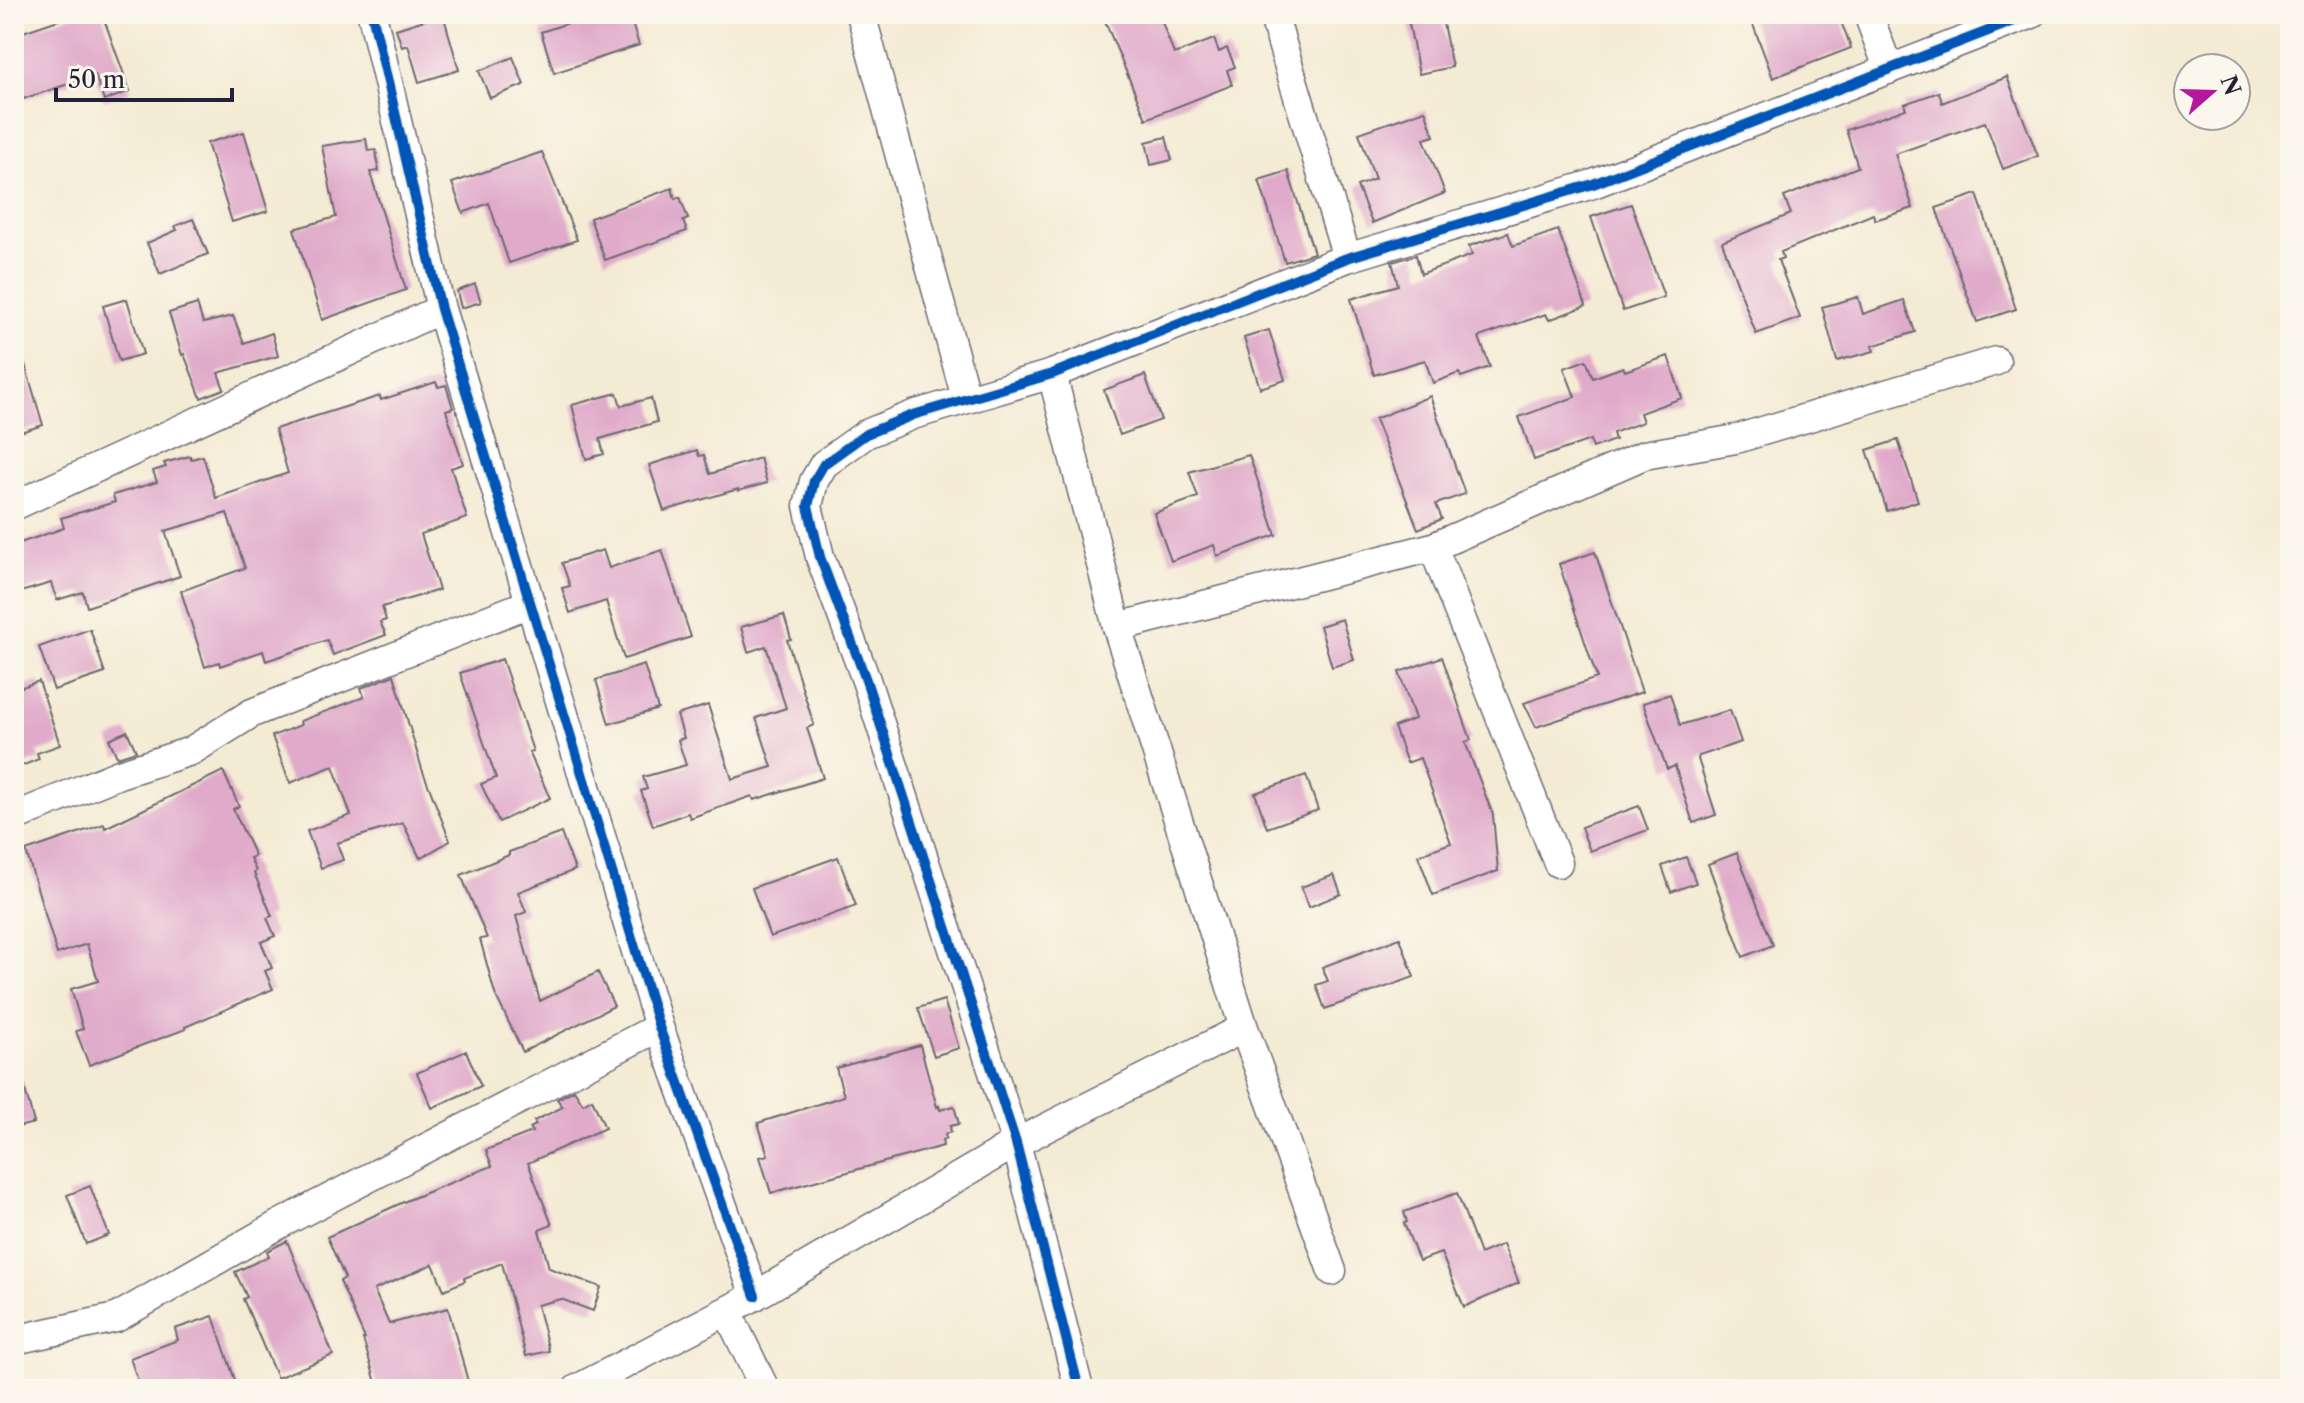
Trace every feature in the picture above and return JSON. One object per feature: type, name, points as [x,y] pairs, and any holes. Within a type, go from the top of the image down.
[{"type":"street","points":[[372,14],[441,309],[659,1027],[755,1296]]},
{"type":"street","points":[[861,14],[966,398]]},
{"type":"street","points":[[1273,14],[1347,258]]},
{"type":"street","points":[[1868,14],[1889,70]]},
{"type":"street","points":[[1079,1389],[1016,1143],[866,680],[820,557],[808,506],[814,481],[824,464],[866,434],[966,398],[1052,374],[1347,258],[1593,184],[2032,14]]},
{"type":"street","points":[[14,506],[441,309]]},
{"type":"street","points":[[1117,627],[1433,547],[1644,455],[1736,439],[1996,361]]},
{"type":"street","points":[[1052,374],[1117,627],[1244,1028],[1332,1271]]},
{"type":"street","points":[[1433,547],[1558,863]]},
{"type":"street","points":[[14,817],[119,774],[191,751],[252,713],[530,603]]},
{"type":"street","points":[[14,1340],[116,1318],[278,1225],[659,1027]]},
{"type":"street","points":[[577,1389],[755,1296],[1016,1143],[1244,1028]]},
{"type":"street","points":[[727,1311],[765,1389]]},
{"type":"building","points":[[76,14],[102,14],[130,91],[104,101],[95,75],[14,102],[14,35]]},
{"type":"building","points":[[443,14],[459,70],[419,82],[408,45],[402,47],[396,29]]},
{"type":"building","points":[[595,14],[629,14],[639,45],[554,73],[541,32]]},
{"type":"building","points":[[1102,14],[1159,14],[1174,54],[1214,39],[1219,52],[1227,48],[1235,67],[1227,70],[1232,85],[1146,119]]},
{"type":"building","points":[[1407,14],[1441,14],[1452,67],[1419,74]]},
{"type":"building","points":[[1749,14],[1838,14],[1851,48],[1773,78]]},
{"type":"building","points":[[513,57],[524,85],[490,98],[479,71]]},
{"type":"building","points":[[2007,77],[2038,156],[2003,169],[1985,122],[1895,154],[1913,208],[1875,220],[1873,214],[1781,252],[1783,258],[1778,260],[1800,318],[1756,334],[1722,242],[1791,214],[1784,197],[1858,167],[1846,130],[1906,109],[1904,104],[1939,92],[1942,103]]},
{"type":"building","points":[[1425,110],[1434,136],[1424,139],[1445,193],[1372,223],[1357,186],[1375,179],[1359,133]]},
{"type":"building","points":[[244,132],[268,211],[232,222],[207,143]]},
{"type":"building","points":[[1166,137],[1172,160],[1151,165],[1146,142]]},
{"type":"building","points":[[366,139],[368,151],[376,150],[379,171],[370,172],[406,290],[322,320],[294,229],[336,217],[322,146]]},
{"type":"building","points":[[542,152],[577,240],[509,263],[489,203],[463,213],[452,183]]},
{"type":"building","points":[[1288,171],[1314,253],[1285,262],[1259,180]]},
{"type":"building","points":[[672,188],[675,199],[680,197],[688,219],[683,221],[687,231],[605,260],[590,218]]},
{"type":"building","points":[[1977,194],[2016,309],[1977,322],[1936,208]]},
{"type":"building","points":[[1631,204],[1664,297],[1623,311],[1591,217]]},
{"type":"building","points":[[193,219],[208,254],[160,274],[147,243]]},
{"type":"building","points":[[1558,230],[1586,306],[1549,320],[1546,314],[1479,337],[1490,367],[1461,377],[1459,373],[1433,383],[1425,360],[1374,375],[1351,299],[1398,285],[1392,262],[1416,255],[1421,274],[1472,255],[1469,246],[1508,233],[1513,246]]},
{"type":"building","points":[[475,284],[481,302],[461,308],[457,291]]},
{"type":"building","points":[[1858,297],[1863,314],[1904,300],[1915,332],[1872,346],[1874,351],[1837,361],[1822,307]]},
{"type":"building","points":[[127,299],[143,354],[119,361],[103,306]]},
{"type":"building","points":[[197,304],[203,323],[233,316],[244,343],[272,333],[278,356],[218,373],[224,389],[201,398],[182,355],[169,313]]},
{"type":"building","points":[[1269,330],[1285,380],[1260,388],[1244,338]]},
{"type":"building","points":[[19,344],[43,425],[14,434],[14,345]]},
{"type":"building","points":[[1668,356],[1682,398],[1640,413],[1643,422],[1613,433],[1615,440],[1593,448],[1590,440],[1534,460],[1519,417],[1575,397],[1564,368],[1586,360],[1593,378]]},
{"type":"building","points":[[1145,375],[1161,420],[1120,435],[1104,390]]},
{"type":"building","points":[[436,382],[438,387],[446,385],[453,408],[446,410],[463,464],[451,468],[467,518],[421,534],[439,590],[382,607],[386,620],[380,622],[386,635],[333,655],[327,640],[266,661],[263,651],[220,666],[219,662],[205,667],[181,591],[245,568],[227,513],[165,531],[180,576],[87,607],[83,592],[57,600],[51,583],[14,594],[14,545],[64,528],[61,518],[115,502],[113,495],[157,482],[153,471],[166,467],[164,463],[203,456],[216,498],[288,473],[275,429]]},
{"type":"building","points":[[617,393],[621,406],[651,398],[657,422],[600,439],[604,454],[586,459],[572,405]]},
{"type":"building","points":[[1430,396],[1465,494],[1436,504],[1442,519],[1418,529],[1375,419]]},
{"type":"building","points":[[1898,440],[1918,501],[1887,511],[1867,450]]},
{"type":"building","points":[[697,450],[699,456],[704,455],[710,474],[760,458],[767,483],[664,511],[649,465]]},
{"type":"building","points":[[1249,455],[1276,535],[1217,556],[1214,545],[1171,561],[1154,513],[1198,497],[1189,472]]},
{"type":"building","points":[[603,550],[609,568],[662,550],[691,637],[624,659],[606,601],[570,613],[562,588],[570,586],[562,563]]},
{"type":"building","points":[[1595,552],[1642,692],[1536,727],[1524,703],[1597,678],[1559,564]]},
{"type":"building","points":[[784,615],[791,639],[787,640],[814,725],[807,728],[823,778],[754,800],[752,796],[690,818],[688,813],[653,826],[641,791],[647,789],[643,777],[686,765],[678,740],[684,738],[677,715],[708,705],[732,779],[772,767],[756,718],[786,708],[766,646],[748,652],[741,627]]},
{"type":"building","points":[[1342,619],[1354,660],[1332,667],[1320,626]]},
{"type":"building","points":[[90,629],[105,673],[54,690],[39,647]]},
{"type":"building","points":[[1442,657],[1471,740],[1465,742],[1493,815],[1498,871],[1433,895],[1418,855],[1451,843],[1420,758],[1407,763],[1394,727],[1415,719],[1399,672]]},
{"type":"building","points":[[502,659],[533,751],[529,752],[550,798],[499,822],[481,784],[496,778],[460,673]]},
{"type":"building","points":[[644,665],[658,709],[609,724],[596,680]]},
{"type":"building","points":[[394,675],[422,769],[450,841],[420,858],[403,823],[337,843],[343,860],[321,868],[307,831],[351,815],[333,766],[290,783],[272,736],[301,725],[300,721],[364,697],[361,688]]},
{"type":"building","points":[[39,681],[60,745],[37,753],[39,759],[14,769],[14,690]]},
{"type":"building","points":[[1670,694],[1680,725],[1730,710],[1741,742],[1699,756],[1716,815],[1693,823],[1675,766],[1667,769],[1643,703]]},
{"type":"building","points":[[127,731],[136,751],[117,757],[109,739]]},
{"type":"building","points":[[223,771],[239,806],[233,809],[255,856],[250,858],[256,871],[254,873],[272,916],[267,918],[275,936],[261,942],[272,968],[265,971],[273,989],[186,1029],[89,1065],[76,1031],[83,1029],[71,989],[98,981],[87,944],[57,954],[26,851],[104,824],[105,828]]},
{"type":"building","points":[[1306,775],[1318,810],[1267,828],[1255,793]]},
{"type":"building","points":[[1639,806],[1648,830],[1590,851],[1581,827]]},
{"type":"building","points":[[561,833],[575,870],[518,892],[526,912],[516,916],[540,1001],[598,972],[614,1006],[523,1052],[495,994],[480,939],[487,938],[461,875],[509,855],[509,852]]},
{"type":"building","points":[[1737,853],[1773,945],[1743,957],[1708,864]]},
{"type":"building","points":[[838,857],[856,906],[770,937],[752,888]]},
{"type":"building","points":[[1686,857],[1696,883],[1671,892],[1662,866]]},
{"type":"building","points":[[1334,875],[1341,894],[1309,907],[1301,887]]},
{"type":"building","points":[[1400,938],[1414,977],[1325,1009],[1316,985],[1328,981],[1322,967]]},
{"type":"building","points":[[944,1000],[959,1048],[934,1056],[918,1008]]},
{"type":"building","points":[[920,1045],[937,1107],[940,1110],[954,1106],[959,1124],[950,1126],[951,1132],[945,1134],[946,1139],[942,1140],[943,1146],[771,1193],[760,1157],[768,1155],[758,1123],[844,1096],[836,1068]]},
{"type":"building","points":[[466,1051],[481,1086],[432,1108],[417,1073]]},
{"type":"building","points":[[20,1071],[34,1123],[14,1128],[14,1072]]},
{"type":"building","points":[[574,1090],[583,1104],[592,1099],[605,1128],[528,1163],[552,1225],[539,1230],[549,1268],[601,1287],[593,1311],[561,1299],[537,1305],[549,1351],[526,1356],[502,1263],[464,1278],[465,1281],[444,1290],[433,1264],[374,1290],[389,1324],[448,1308],[470,1389],[378,1389],[365,1339],[340,1281],[345,1278],[327,1237],[492,1166],[486,1150],[532,1132],[530,1128],[536,1125],[534,1121],[563,1107],[557,1099]]},
{"type":"building","points":[[90,1186],[109,1235],[86,1244],[67,1195]]},
{"type":"building","points":[[1457,1193],[1480,1254],[1503,1244],[1519,1283],[1464,1307],[1441,1253],[1419,1261],[1404,1223],[1407,1222],[1404,1212]]},
{"type":"building","points":[[287,1241],[333,1355],[277,1378],[243,1299],[247,1297],[235,1272],[269,1256],[267,1251]]},
{"type":"building","points":[[213,1316],[238,1389],[141,1389],[130,1358],[178,1340],[175,1329]]},
{"type":"cycle path","points":[[372,14],[441,309],[659,1027],[755,1296]]},
{"type":"cycle path","points":[[1079,1389],[1016,1143],[866,680],[820,557],[808,506],[814,481],[824,464],[866,434],[913,415],[1052,374],[1347,258],[1593,184],[2032,14]]}]
